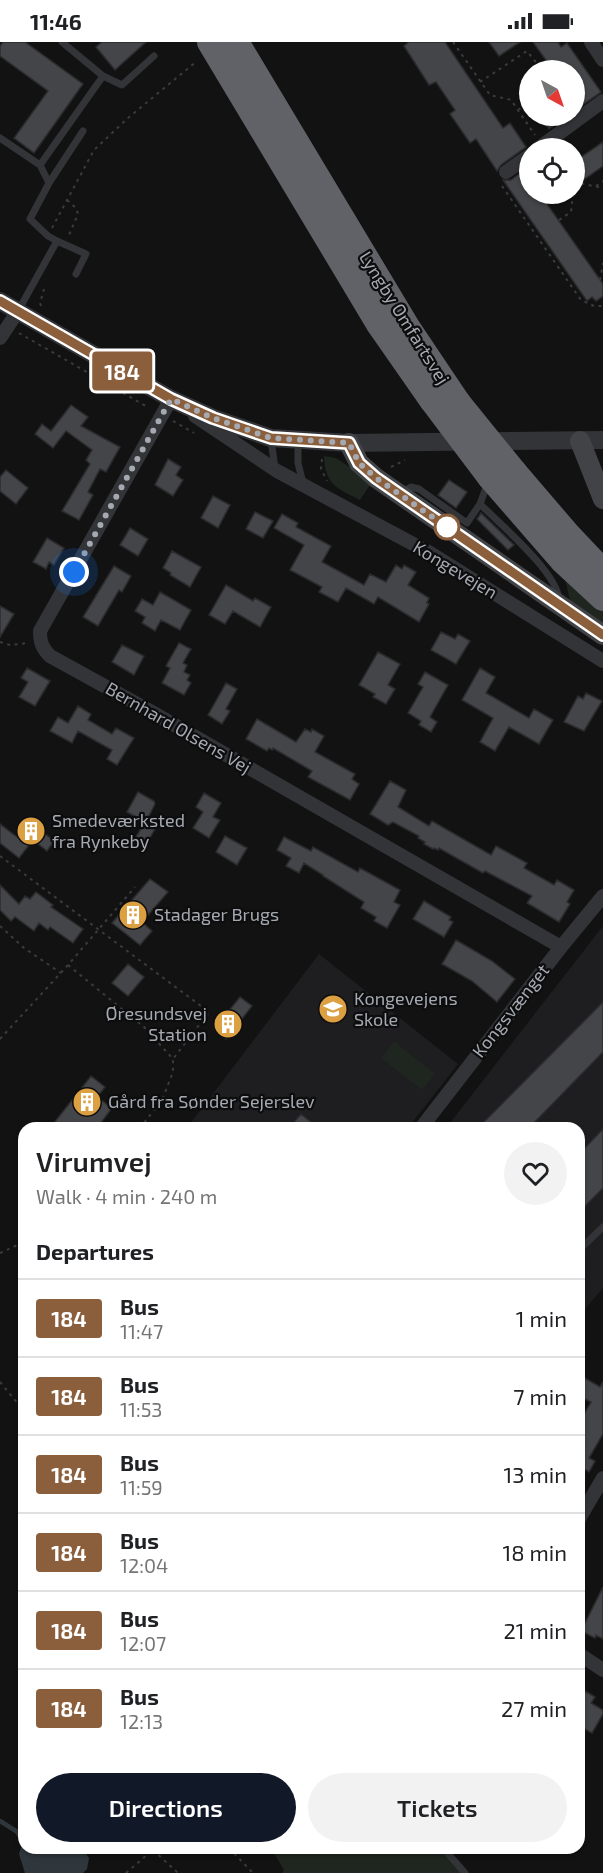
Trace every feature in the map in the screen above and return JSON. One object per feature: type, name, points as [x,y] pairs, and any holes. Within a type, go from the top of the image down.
[{"type":"highway","name":"Lyngby Omfartsvej","points":[[236,42],[407,327],[458,403],[502,475]]},
{"type":"highway","name":"Lyngby Omfartsvej","points":[[204,51],[379,324],[432,400],[502,475],[568,535],[603,572]]},
{"type":"highway","points":[[502,475],[563,561],[603,598]]},
{"type":"main road","points":[[580,441],[603,499]]},
{"type":"main road","points":[[349,443],[359,463],[400,495],[603,635]]},
{"type":"street","points":[[591,42],[603,60]]},
{"type":"street","points":[[553,138],[603,101]]},
{"type":"street","points":[[506,172],[519,163]]},
{"type":"street","name":"Kongevejen","points":[[0,301],[171,399],[277,471],[430,553],[603,661]]},
{"type":"street","points":[[4,332],[18,310]]},
{"type":"street","points":[[40,641],[40,631],[171,399]]},
{"type":"street","name":"Kongevejen","points":[[171,399],[213,418],[271,438],[298,441],[349,443],[603,440]]},
{"type":"street","name":"Bernhard Olsens Vej","points":[[40,641],[50,656],[157,714],[561,947]]},
{"type":"street","name":"Kongsvænget","points":[[426,1122],[603,896]]},
{"type":"street","points":[[585,1509],[603,1478]]},
{"type":"street","points":[[585,1658],[603,1670]]},
{"type":"lane","points":[[62,42],[103,76],[122,85],[154,56]]},
{"type":"lane","points":[[40,165],[103,76]]},
{"type":"lane","points":[[76,274],[87,254],[48,236],[30,219],[49,183],[83,131]]},
{"type":"lane","points":[[0,138],[40,165],[49,183]]},
{"type":"lane","points":[[18,310],[57,241]]},
{"type":"lane","points":[[271,438],[277,471]]},
{"type":"lane","points":[[298,441],[298,463],[304,486]]},
{"type":"lane","points":[[400,495],[411,487],[419,489],[467,523],[502,475]]},
{"type":"lane","points":[[480,504],[532,556],[558,588],[559,604]]},
{"type":"lane","points":[[585,1244],[603,1227]]},
{"type":"lane","points":[[448,1854],[465,1873]]},
{"type":"path","points":[[453,42],[490,95],[511,100],[535,138]]},
{"type":"path","points":[[67,200],[94,150],[204,51]]},
{"type":"path","points":[[480,82],[527,51],[534,60]]},
{"type":"path","points":[[506,172],[497,178],[581,300],[594,306],[603,306]]},
{"type":"path","points":[[595,187],[603,181]]},
{"type":"path","points":[[585,185],[603,188]]},
{"type":"path","points":[[559,220],[571,212],[572,204]]},
{"type":"path","points":[[600,280],[603,264]]},
{"type":"path","points":[[594,306],[596,301]]},
{"type":"path","points":[[4,332],[193,433]]},
{"type":"path","points":[[323,442],[321,469],[325,479],[333,487]]},
{"type":"path","points":[[0,642],[10,645],[40,641]]},
{"type":"path","points":[[0,856],[209,1012],[172,1059]]},
{"type":"path","points":[[0,1039],[135,887]]},
{"type":"path","points":[[0,926],[24,948],[61,973]]},
{"type":"path","points":[[68,965],[144,1027],[172,1059],[173,1072],[162,1100],[145,1122]]},
{"type":"path","points":[[0,1253],[18,1245]]},
{"type":"path","points":[[0,1382],[18,1404]]},
{"type":"path","points":[[126,1873],[148,1854]]},
{"type":"path","points":[[159,1854],[178,1873]]},
{"type":"path","points":[[235,1854],[254,1873]]},
{"type":"shaded area","points":[[324,456],[336,458],[372,482],[360,500],[333,484],[327,473]]},
{"type":"shaded area","points":[[564,574],[603,611],[603,628],[570,601]]},
{"type":"shaded area","points":[[603,926],[603,1288],[585,1309],[585,1122],[451,1122]]},
{"type":"shaded area","name":"Kongevejens Skole","points":[[319,954],[458,1064],[413,1122],[192,1122]]},
{"type":"shaded area","points":[[394,1041],[435,1074],[422,1090],[381,1058]]},
{"type":"shaded area","points":[[19,1854],[86,1854],[89,1858],[87,1869],[83,1873],[25,1873]]},
{"type":"shaded area","points":[[275,1854],[449,1854],[466,1873],[282,1873],[284,1870]]},
{"type":"building","points":[[3,42],[25,42],[83,84],[34,153],[14,138],[48,91],[0,56],[0,46]]},
{"type":"building","points":[[102,42],[146,42],[115,70],[96,47]]},
{"type":"building","points":[[409,42],[445,42],[503,128],[510,123],[520,138],[519,152],[501,165],[497,171],[476,139],[470,143],[450,114],[455,110],[436,82],[429,85],[404,46]]},
{"type":"building","points":[[489,42],[520,42],[499,56]]},
{"type":"building","points":[[533,42],[558,42],[561,47],[567,43],[579,60],[546,60]]},
{"type":"building","points":[[585,69],[601,92],[585,103]]},
{"type":"building","points":[[603,142],[603,166],[585,179],[585,154]]},
{"type":"building","points":[[519,174],[519,203],[503,180],[511,180]]},
{"type":"building","points":[[520,204],[547,204],[603,284],[603,296],[596,301],[592,297],[587,301]]},
{"type":"building","points":[[71,405],[88,417],[81,426],[120,447],[106,472],[100,469],[88,492],[93,495],[79,520],[62,511],[90,464],[86,460],[92,450],[66,431],[53,448],[35,434],[42,424],[51,431]]},
{"type":"building","points":[[168,459],[181,467],[176,475],[183,480],[173,496],[155,485]]},
{"type":"building","points":[[6,470],[28,488],[16,504],[0,491],[0,477]]},
{"type":"building","points":[[449,480],[467,492],[456,508],[438,495]]},
{"type":"building","points":[[213,496],[230,505],[218,528],[201,518]]},
{"type":"building","points":[[255,512],[273,521],[263,538],[246,529]]},
{"type":"building","points":[[481,513],[514,545],[508,550],[477,519]]},
{"type":"building","points":[[282,514],[298,523],[296,527],[331,546],[322,562],[364,585],[370,574],[386,582],[396,565],[402,569],[404,565],[416,572],[408,585],[429,598],[427,603],[429,604],[419,622],[378,597],[374,604],[346,588],[338,602],[319,592],[322,587],[290,570],[304,545],[274,528]]},
{"type":"building","points":[[130,528],[148,539],[138,556],[120,545]]},
{"type":"building","points":[[47,538],[64,548],[54,565],[49,562],[46,569],[33,562]]},
{"type":"building","points":[[172,551],[201,567],[190,587],[163,568]]},
{"type":"building","points":[[114,566],[131,576],[122,592],[119,590],[98,626],[83,617]]},
{"type":"building","points":[[226,585],[253,601],[255,598],[271,607],[260,627],[233,611],[225,624],[209,615]]},
{"type":"building","points":[[160,592],[191,610],[180,630],[161,620],[155,631],[142,623],[145,617],[135,611],[142,599],[153,605]]},
{"type":"building","points":[[0,606],[14,614],[0,637]]},
{"type":"building","points":[[441,632],[455,639],[458,634],[470,641],[456,664],[431,650]]},
{"type":"building","points":[[179,643],[191,649],[183,663],[187,665],[184,672],[190,675],[187,680],[191,683],[184,695],[162,683],[170,668],[166,666]]},
{"type":"building","points":[[122,645],[144,656],[134,675],[112,662]]},
{"type":"building","points":[[378,652],[400,664],[388,685],[395,689],[386,704],[373,697],[375,694],[359,685]]},
{"type":"building","points":[[27,668],[50,681],[35,706],[19,697],[28,682],[21,678]]},
{"type":"building","points":[[480,668],[495,677],[486,693],[529,718],[534,709],[553,720],[539,744],[509,727],[495,751],[480,742],[493,718],[462,700]]},
{"type":"building","points":[[425,672],[448,685],[430,717],[437,722],[431,732],[419,725],[421,721],[408,713],[423,687],[418,684]]},
{"type":"building","points":[[226,683],[237,689],[226,709],[230,711],[222,724],[208,715]]},
{"type":"building","points":[[586,693],[602,701],[584,731],[564,722],[578,696],[583,699]]},
{"type":"building","points":[[78,706],[91,714],[88,720],[112,734],[116,728],[134,738],[117,765],[107,759],[112,750],[78,731],[72,743],[50,731],[58,717],[68,723]]},
{"type":"building","points":[[257,719],[296,742],[305,729],[311,732],[312,729],[324,736],[315,752],[355,774],[352,779],[359,784],[350,800],[308,777],[312,771],[273,748],[267,751],[246,739]]},
{"type":"building","points":[[390,781],[406,790],[398,807],[429,826],[432,821],[491,855],[496,846],[527,863],[524,868],[554,885],[557,880],[574,890],[567,902],[570,904],[559,922],[527,903],[532,896],[485,871],[483,873],[439,848],[438,850],[433,849],[424,844],[425,842],[418,838],[419,836],[393,822],[388,825],[370,814]]},
{"type":"building","points":[[138,792],[154,801],[155,804],[146,822],[156,827],[147,843],[136,837],[145,822],[127,812]]},
{"type":"building","points":[[204,793],[221,803],[213,817],[220,820],[209,838],[193,828],[203,812],[196,807]]},
{"type":"building","name":"Smedeværksted fra Rynkeby","points":[[29,821],[54,841],[47,851],[33,840],[19,858],[0,843],[0,824],[17,837]]},
{"type":"building","points":[[225,836],[247,848],[237,865],[216,852]]},
{"type":"building","points":[[284,837],[311,851],[313,847],[358,872],[360,868],[400,890],[394,902],[400,905],[387,928],[374,921],[376,917],[361,908],[364,902],[304,863],[299,873],[286,866],[291,858],[277,850]]},
{"type":"building","name":"Stadager Brugs","points":[[150,879],[168,892],[142,922],[152,931],[140,945],[112,923]]},
{"type":"building","points":[[0,885],[19,904],[25,896],[30,899],[36,892],[53,905],[51,907],[83,929],[73,943],[50,927],[48,930],[39,923],[34,931],[15,917],[11,921],[0,910]]},
{"type":"building","points":[[424,901],[451,917],[449,920],[453,922],[444,937],[413,919]]},
{"type":"building","points":[[456,940],[492,961],[515,979],[497,1002],[472,981],[442,964]]},
{"type":"building","points":[[128,964],[144,977],[128,996],[112,983]]},
{"type":"building","name":"Øresundsvej Station","points":[[240,997],[252,1006],[226,1039],[214,1029]]},
{"type":"building","points":[[603,1002],[603,1052],[535,1122],[484,1122]]},
{"type":"building","name":"Gård fra Sønder Sejerslev","points":[[91,1076],[105,1087],[97,1097],[112,1108],[102,1122],[55,1122]]},
{"type":"building","points":[[301,1114],[311,1122],[294,1122]]},
{"type":"building","points":[[603,1129],[603,1188],[585,1206],[585,1148]]},
{"type":"building","points":[[585,1378],[600,1387],[603,1382],[603,1434],[589,1458],[595,1461],[589,1472],[585,1469],[585,1412],[591,1402],[585,1399]]},
{"type":"building","points":[[603,1587],[603,1639],[585,1633],[585,1623]]},
{"type":"building","points":[[585,1691],[595,1697],[591,1703],[603,1710],[592,1733],[585,1729]]},
{"type":"waterway","points":[[0,1821],[18,1834]]},
{"type":"bus line","name":"184","points":[[0,301],[171,399],[213,418],[271,438],[349,443],[359,463],[376,478],[603,635]]},
{"type":"place","name":"Smedeværksted fra Rynkeby","points":[[31,831]]},
{"type":"place","name":"Stadager Brugs","points":[[133,915]]},
{"type":"place","name":"Kongevejens Skole","points":[[333,1009]]},
{"type":"place","name":"Øresundsvej Station","points":[[228,1024]]},
{"type":"place","name":"Gård fra Sønder Sejerslev","points":[[87,1102]]},
{"type":"route","points":[[74,572],[171,399],[213,418],[271,438],[349,443],[359,463],[376,478],[447,527]]}]
